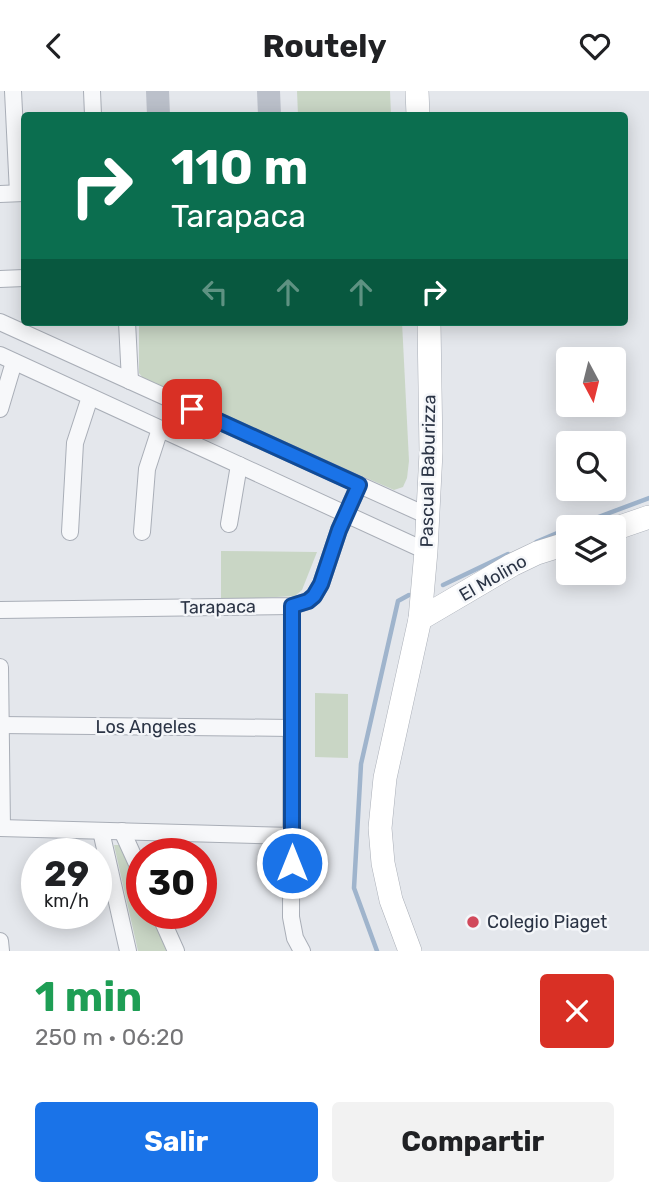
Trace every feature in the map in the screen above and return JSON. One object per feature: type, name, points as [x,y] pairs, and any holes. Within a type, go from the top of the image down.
[{"type":"main road","points":[[417,91],[418,112]]},
{"type":"main road","name":"Pascual Baburizza","points":[[410,951],[391,900],[383,863],[380,828],[385,778],[420,619],[431,452],[429,326]]},
{"type":"main road","points":[[626,525],[649,517]]},
{"type":"main road","name":"El Molino","points":[[420,619],[512,565],[556,547]]},
{"type":"street","points":[[0,194],[21,193],[13,91]]},
{"type":"street","points":[[92,91],[93,112]]},
{"type":"street","points":[[0,279],[21,278]]},
{"type":"street","points":[[0,322],[130,381],[206,433],[239,465],[426,551]]},
{"type":"street","points":[[127,326],[130,381]]},
{"type":"street","points":[[0,409],[7,358],[160,429],[206,433],[359,485],[428,516]]},
{"type":"street","points":[[70,532],[75,443],[90,397]]},
{"type":"street","points":[[142,532],[147,469],[160,429]]},
{"type":"street","points":[[229,524],[239,465]]},
{"type":"street","points":[[302,951],[295,938],[291,917],[292,606],[308,601],[321,584],[359,485]]},
{"type":"street","name":"Tarapaca","points":[[0,610],[292,606]]},
{"type":"street","points":[[0,667],[1,828],[292,836]]},
{"type":"street","name":"Los Angeles","points":[[0,726],[292,728]]},
{"type":"street","points":[[101,831],[128,951]]},
{"type":"street","points":[[122,831],[126,840]]},
{"type":"street","points":[[166,929],[176,951]]},
{"type":"street","points":[[0,941],[1,951]]},
{"type":"green space","points":[[297,91],[390,91],[391,112],[298,112]]},
{"type":"green space","points":[[139,326],[402,326],[409,461],[407,478],[403,487],[394,490],[146,382],[139,373]]},
{"type":"green space","points":[[221,551],[317,552],[302,590],[295,596],[221,600]]},
{"type":"green space","points":[[315,693],[348,694],[348,758],[315,757]]},
{"type":"green space","points":[[114,845],[121,845],[126,856],[126,898]]},
{"type":"green space","points":[[133,929],[157,929],[167,951],[138,951]]},
{"type":"building","points":[[146,91],[169,91],[170,112],[147,112]]},
{"type":"building","points":[[257,91],[280,91],[281,112],[258,112]]},
{"type":"waterway","points":[[604,515],[649,498]]},
{"type":"waterway","points":[[536,542],[556,534]]},
{"type":"waterway","points":[[443,585],[508,554]]},
{"type":"waterway","points":[[377,951],[354,888],[361,764],[398,601],[409,595]]},
{"type":"place","name":"Colegio Piaget","points":[[473,922]]},
{"type":"route","points":[[192,409],[359,485],[339,530],[321,584],[308,601],[292,606],[292,863]]}]
